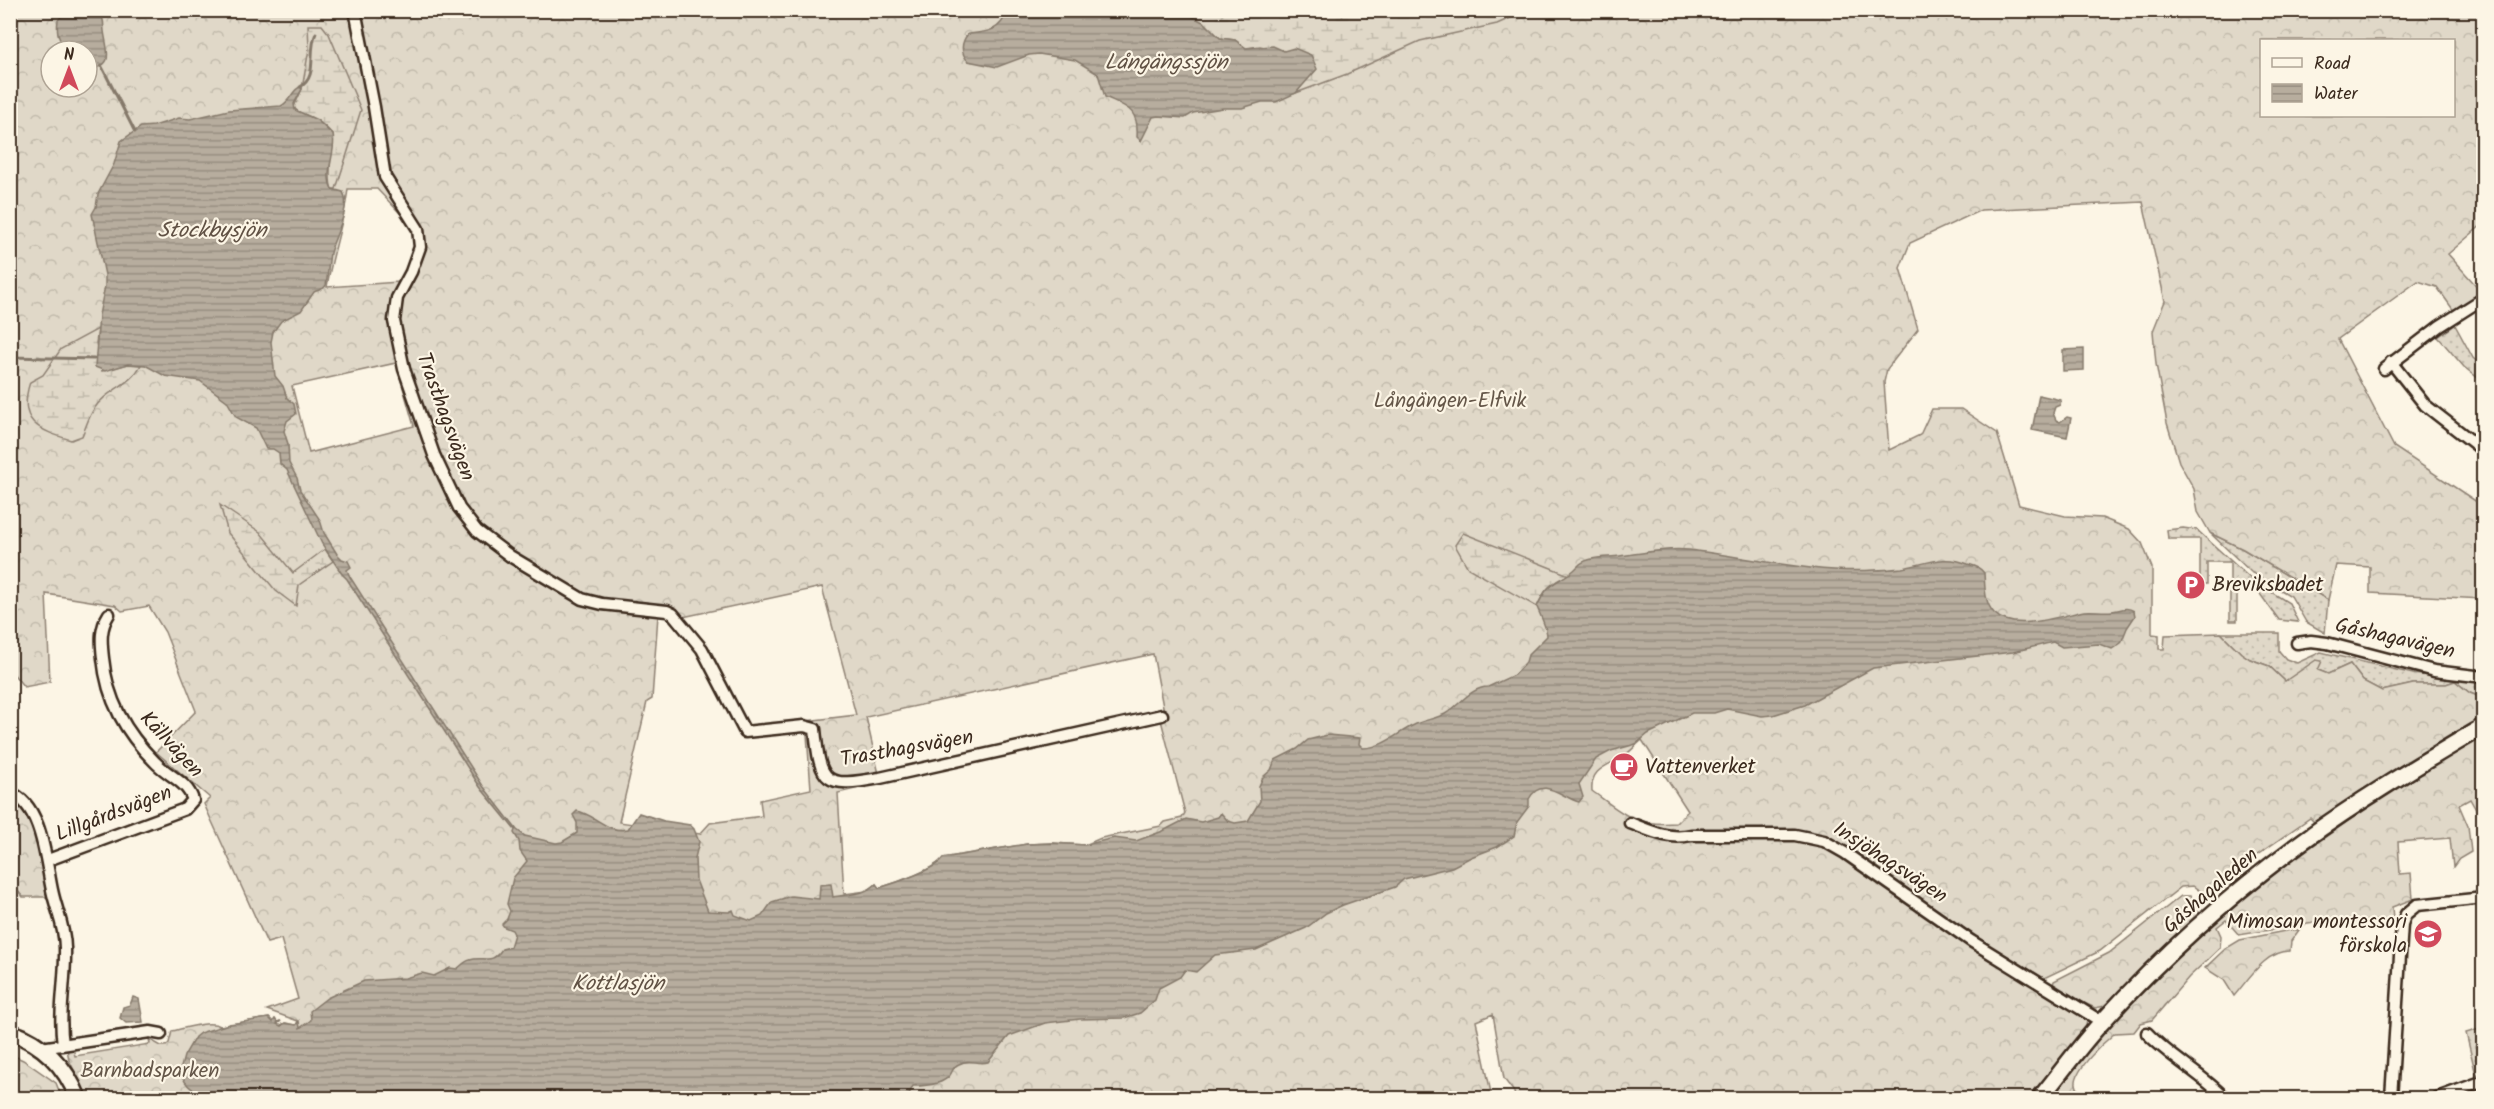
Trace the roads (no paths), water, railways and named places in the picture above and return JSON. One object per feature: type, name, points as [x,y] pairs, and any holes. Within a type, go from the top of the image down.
[{"type":"main road","name":"Gåshagaleden","points":[[2040,1098],[2102,1022],[2186,938],[2262,873],[2332,821],[2484,726]]},
{"type":"main road","name":"Gåshagaleden","points":[[2441,751],[2484,733]]},
{"type":"main road","points":[[10,1032],[41,1048],[67,1075],[78,1098]]},
{"type":"street","name":"Trasthagsvägen","points":[[355,10],[385,177],[418,229],[420,247],[411,272],[397,298],[394,321],[404,369],[434,455],[459,508],[477,531],[510,556],[582,599],[602,604],[667,611],[674,614],[702,649],[745,732],[804,726],[815,729],[821,769],[832,781],[847,783],[880,778],[1162,715]]},
{"type":"street","points":[[2484,298],[2388,365],[2425,405],[2484,451]]},
{"type":"street","name":"Källvägen","points":[[109,614],[102,625],[101,645],[105,679],[115,710],[133,739],[157,765],[190,789],[193,800]]},
{"type":"street","name":"Gåshagavägen","points":[[2297,643],[2311,641],[2327,643],[2433,671],[2484,677]]},
{"type":"street","points":[[10,793],[21,799],[38,827],[48,861],[52,891],[61,919],[65,948],[60,1025],[63,1044]]},
{"type":"street","name":"Lillgårdsvägen","points":[[48,861],[185,810],[193,800]]},
{"type":"street","name":"Insjöhagsvägen","points":[[1630,823],[1660,836],[1795,835],[1824,841],[1845,853],[1971,941],[2102,1022]]},
{"type":"street","points":[[2391,1098],[2402,924],[2406,914],[2417,904],[2484,898]]},
{"type":"street","points":[[41,1048],[150,1032],[161,1034]]},
{"type":"street","points":[[2147,1033],[2162,1049],[2206,1080],[2225,1098]]},
{"type":"street","points":[[2438,1098],[2484,1081]]},
{"type":"water","points":[[66,11],[100,13],[108,52],[106,62],[99,66],[99,39],[60,39],[57,29],[58,20]]},
{"type":"water","name":"Långängssjön","points":[[1007,11],[1190,11],[1193,17],[1205,23],[1220,38],[1235,40],[1246,48],[1273,46],[1284,51],[1294,48],[1311,55],[1317,69],[1296,93],[1276,102],[1262,102],[1242,108],[1223,108],[1193,113],[1185,118],[1153,117],[1141,141],[1137,137],[1136,120],[1130,110],[1105,97],[1098,74],[1075,60],[1039,54],[1029,55],[997,67],[968,61],[963,51],[963,44],[968,34],[997,27]]},
{"type":"water","name":"Kottlasjön","points":[[300,87],[302,89],[294,104],[295,110],[317,120],[333,135],[334,142],[329,169],[330,183],[332,189],[343,192],[345,206],[330,253],[325,287],[314,292],[301,311],[281,321],[273,332],[271,342],[275,376],[283,386],[287,398],[294,404],[296,414],[287,421],[284,431],[288,444],[289,463],[300,490],[320,520],[324,533],[337,554],[348,561],[351,567],[347,570],[350,577],[483,786],[517,830],[525,836],[556,843],[562,842],[577,833],[577,823],[573,815],[577,811],[614,829],[621,830],[628,829],[639,813],[664,821],[690,825],[699,842],[695,858],[696,880],[708,911],[729,912],[733,910],[735,915],[751,921],[762,916],[772,902],[791,896],[819,899],[820,885],[831,884],[833,897],[856,894],[876,884],[879,888],[915,875],[932,867],[943,858],[1027,844],[1085,845],[1114,838],[1136,841],[1186,819],[1201,822],[1218,817],[1221,813],[1228,821],[1235,823],[1248,821],[1260,801],[1259,786],[1263,777],[1271,770],[1275,760],[1297,749],[1308,740],[1328,735],[1360,738],[1359,744],[1363,748],[1377,746],[1418,723],[1445,714],[1476,690],[1514,675],[1526,662],[1528,655],[1547,636],[1537,607],[1544,594],[1550,586],[1584,561],[1594,558],[1654,551],[1689,550],[1828,570],[1851,571],[1882,570],[1951,560],[1975,566],[1984,573],[1988,604],[2002,619],[2013,622],[2037,621],[2084,611],[2126,609],[2134,611],[2135,616],[2121,643],[2112,649],[2099,644],[2062,647],[2053,642],[2013,652],[1873,668],[1805,705],[1773,715],[1762,716],[1727,709],[1714,713],[1692,713],[1648,734],[1636,744],[1611,751],[1596,759],[1579,784],[1583,797],[1579,802],[1546,788],[1534,792],[1529,799],[1529,806],[1517,822],[1514,836],[1497,847],[1452,867],[1404,879],[1395,887],[1343,905],[1326,913],[1306,928],[1256,950],[1215,955],[1196,972],[1185,970],[1180,977],[1159,988],[1155,1000],[1140,1013],[1124,1018],[1045,1023],[1009,1036],[988,1062],[963,1062],[955,1066],[943,1081],[913,1086],[907,1098],[224,1098],[198,1092],[188,1086],[180,1071],[184,1056],[195,1037],[200,1033],[229,1024],[269,1018],[273,1022],[275,1019],[277,1022],[281,1021],[277,1024],[281,1026],[285,1023],[296,1025],[299,1021],[300,1028],[311,1020],[310,1011],[327,998],[364,981],[405,978],[422,973],[434,976],[450,968],[457,969],[468,961],[491,959],[502,949],[510,947],[514,934],[502,924],[510,911],[507,904],[513,878],[527,861],[520,851],[515,830],[480,787],[347,579],[322,544],[287,470],[280,464],[279,453],[273,449],[266,449],[256,428],[236,417],[227,401],[200,381],[165,376],[145,365],[128,364],[105,371],[95,367],[105,275],[92,214],[96,207],[98,194],[114,164],[121,141],[141,127],[154,126],[179,118],[190,119],[229,110],[281,106]]},
{"type":"water","points":[[2084,349],[2084,370],[2063,371],[2063,350]]},
{"type":"water","points":[[2039,395],[2061,400],[2053,413],[2056,420],[2060,422],[2067,417],[2071,418],[2067,437],[2032,430]]},
{"type":"water","points":[[133,997],[139,999],[143,1022],[126,1023],[120,1018],[123,1007],[130,1005]]},
{"type":"waterway","points":[[300,87],[309,77],[316,33]]},
{"type":"waterway","points":[[102,67],[135,132]]},
{"type":"waterway","points":[[10,357],[94,359]]},
{"type":"place","name":"Breviksbadet","points":[[2191,585]]},
{"type":"place","name":"Vattenverket","points":[[1624,767]]},
{"type":"place","name":"Mimosan montessori förskola","points":[[2428,934]]},
{"type":"water label","name":"Stockbysjön","points":[[212,231]]},
{"type":"park label","name":"Långängen-Elfvik","points":[[1450,401]]},
{"type":"park label","name":"Barnbadsparken","points":[[150,1071]]}]
